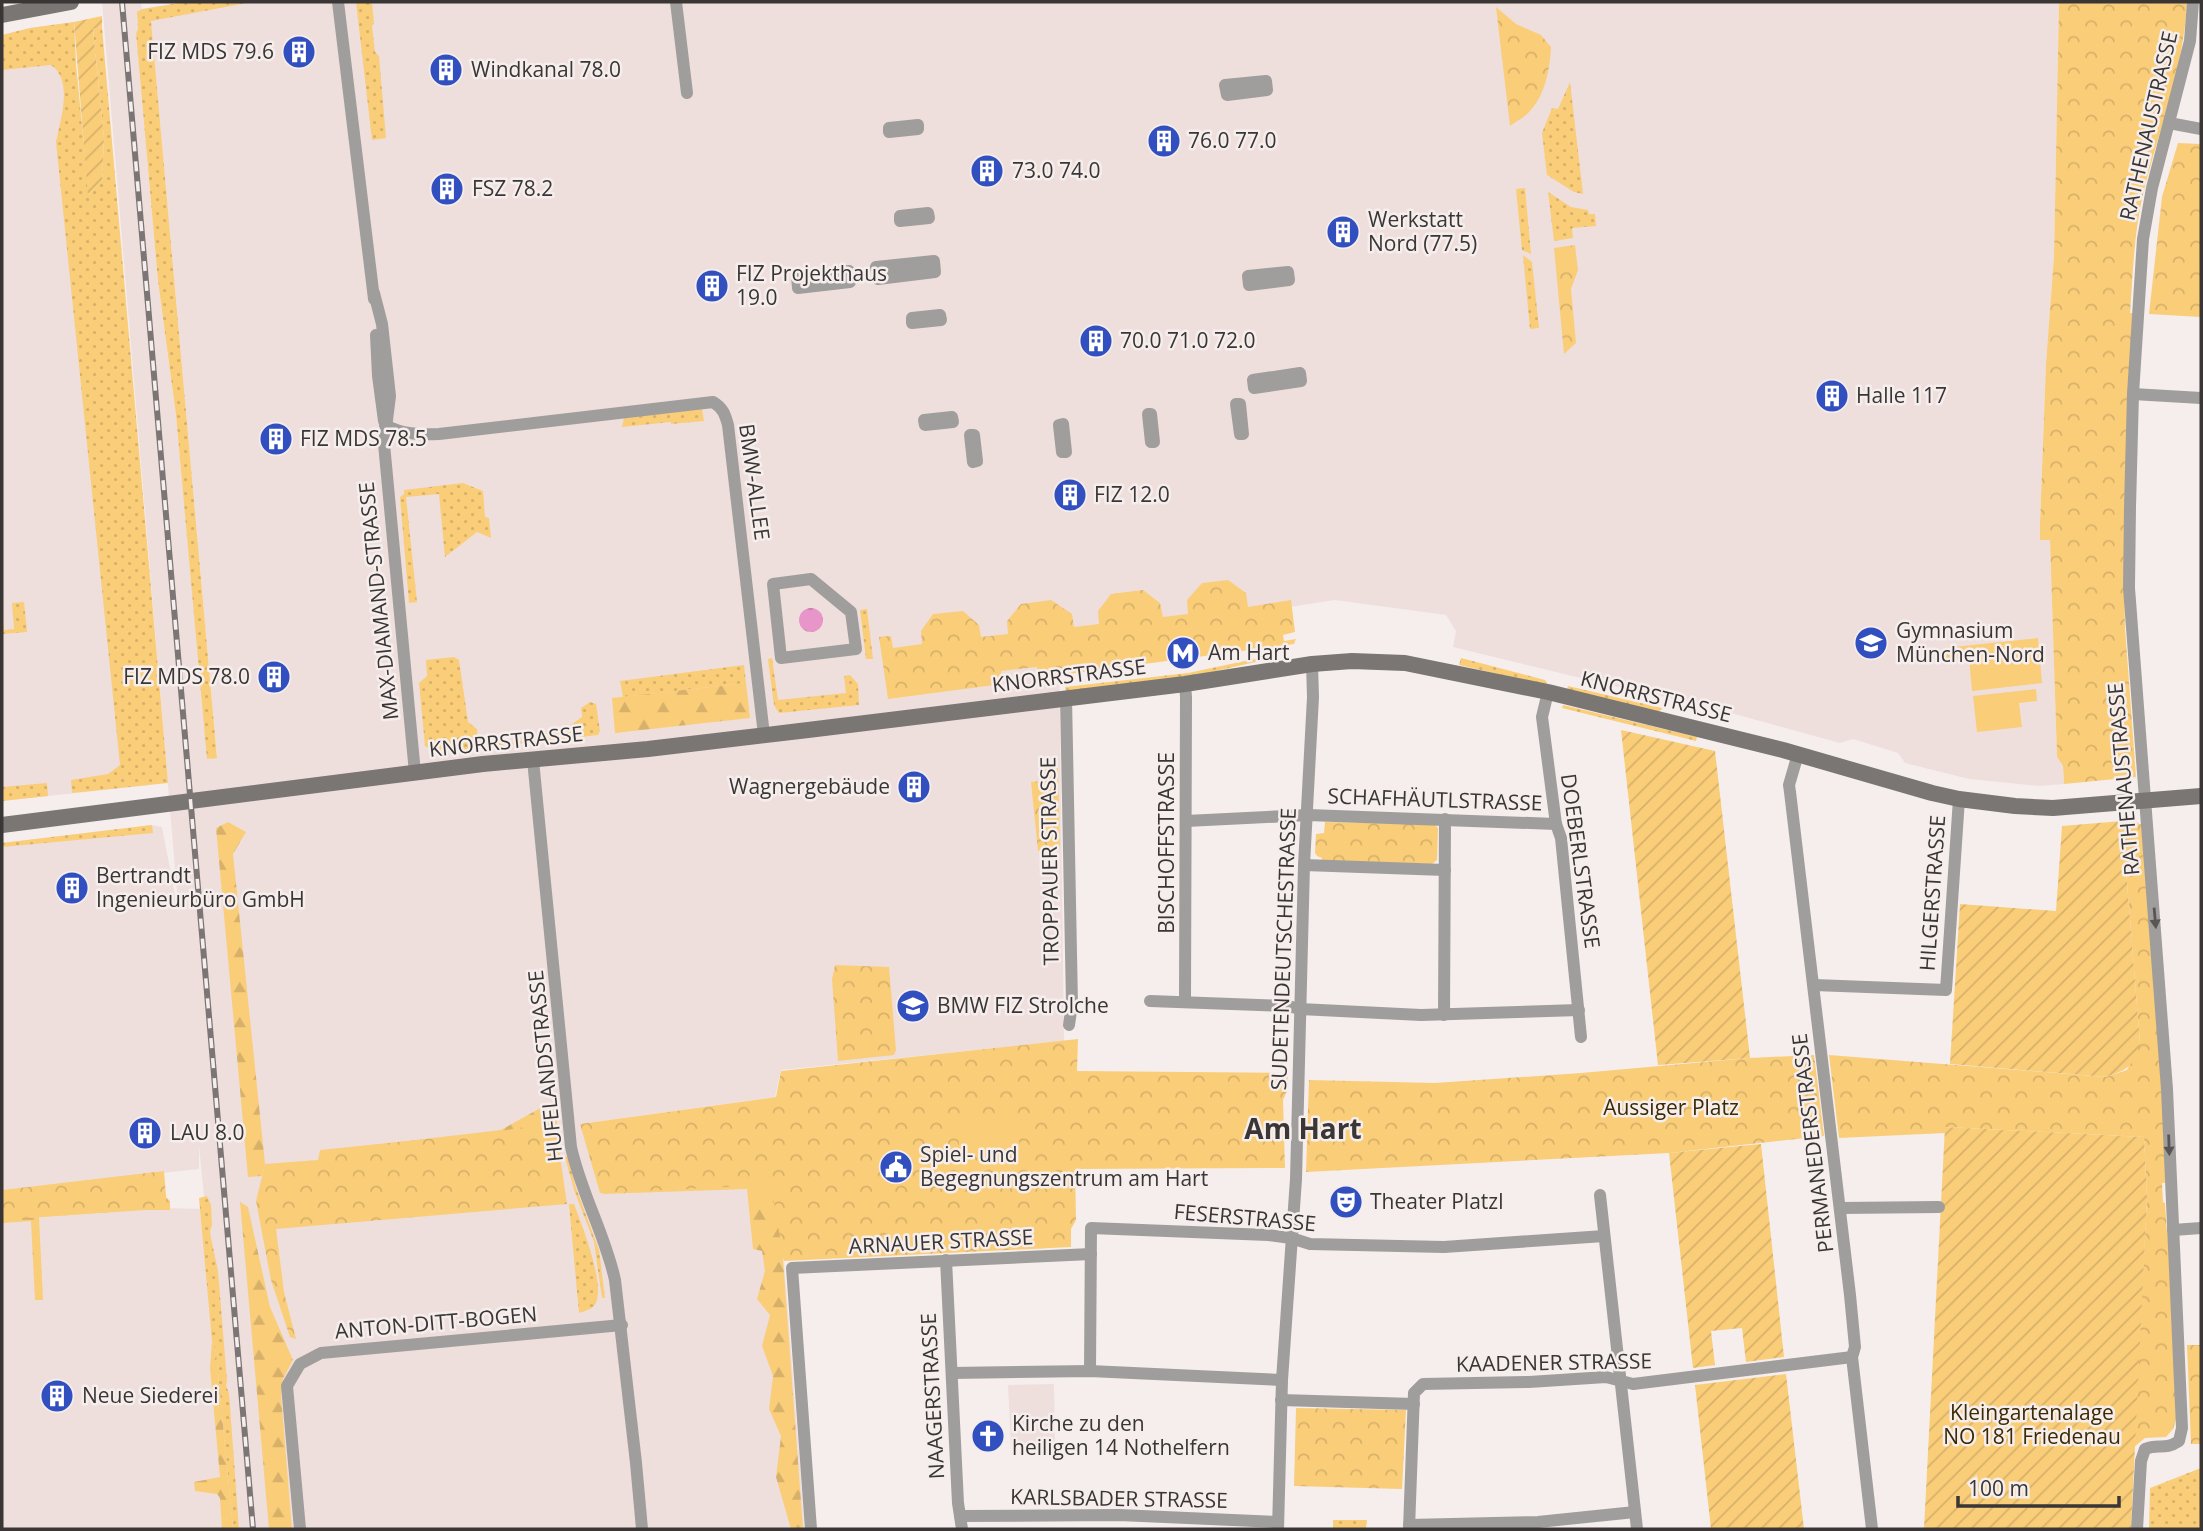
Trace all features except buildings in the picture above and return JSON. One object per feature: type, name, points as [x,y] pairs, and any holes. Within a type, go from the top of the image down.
[{"type":"street","points":[[2,15],[71,2]]},
{"type":"street","name":"MAX-DIAMAND-STRASSE","points":[[338,2],[374,293],[382,324],[390,396],[385,425],[386,483],[415,773]]},
{"type":"street","points":[[676,2],[687,93]]},
{"type":"street","name":"RATHENAUSTRASSE","points":[[2137,1529],[2141,1461],[2145,1449],[2151,1446],[2170,1447],[2179,1441],[2182,1428],[2174,1230],[2157,940],[2136,802],[2129,588],[2133,394],[2143,239],[2148,207],[2190,41],[2193,2]]},
{"type":"street","points":[[2169,123],[2201,129]]},
{"type":"street","points":[[2133,394],[2201,398]]},
{"type":"street","name":"BMW-ALLEE","points":[[385,425],[397,431],[423,435],[713,402],[720,407],[725,413],[728,425],[764,735]]},
{"type":"street","points":[[811,579],[851,612],[856,649],[781,658],[773,584],[811,579]]},
{"type":"street","name":"KNORRSTRASSE","points":[[2,825],[415,773],[764,735],[1185,684],[1312,664],[1352,661],[1405,663],[1548,692],[1798,754],[1959,799],[2053,808],[2201,796]]},
{"type":"street","name":"SUDETENDEUTSCHESTRASSE","points":[[1278,1526],[1282,1380],[1296,1179],[1312,664]]},
{"type":"street","name":"BISCHOFFSTRASSE","points":[[1185,684],[1185,1002]]},
{"type":"street","name":"DOEBERLSTRASSE","points":[[1548,692],[1542,717],[1556,824],[1561,838],[1581,1037]]},
{"type":"street","name":"TROPPAUER STRASSE","points":[[1066,697],[1072,1004],[1069,1024]]},
{"type":"street","name":"PERMANEDERSTRASSE","points":[[1798,754],[1789,785],[1840,1208],[1855,1347],[1852,1357],[1872,1529]]},
{"type":"street","name":"HUFELANDSTRASSE","points":[[533,760],[572,1147],[587,1199],[608,1251],[615,1280],[622,1325],[642,1529]]},
{"type":"street","name":"HILGERSTRASSE","points":[[1814,985],[1947,990],[1959,799]]},
{"type":"street","name":"SCHAFHÄUTLSTRASSE","points":[[1186,821],[1308,815],[1556,824]]},
{"type":"street","points":[[1444,1015],[1445,819]]},
{"type":"street","points":[[1304,865],[1445,870]]},
{"type":"street","points":[[1150,1001],[1444,1015],[1579,1010]]},
{"type":"street","points":[[1600,1195],[1637,1529]]},
{"type":"street","points":[[1840,1208],[1940,1207]]},
{"type":"street","name":"FESERSTRASSE","points":[[1091,1255],[1091,1228],[1291,1238],[1310,1244],[1444,1247],[1604,1236]]},
{"type":"street","points":[[2174,1230],[2201,1228]]},
{"type":"street","points":[[1090,1371],[1091,1255]]},
{"type":"street","name":"ARNAUER STRASSE","points":[[811,1529],[792,1268],[1091,1255]]},
{"type":"street","name":"NAAGERSTRASSE","points":[[946,1260],[962,1529]]},
{"type":"street","name":"ANTON-DITT-BOGEN","points":[[300,1529],[287,1386],[300,1364],[321,1353],[622,1325]]},
{"type":"street","name":"KAADENER STRASSE","points":[[1414,1404],[1414,1393],[1423,1384],[1606,1377],[1633,1384],[1852,1357]]},
{"type":"street","points":[[952,1373],[1090,1371],[1282,1380]]},
{"type":"street","points":[[1281,1400],[1414,1404],[1409,1527],[1538,1522],[1635,1512]]},
{"type":"street","name":"KARLSBADER STRASSE","points":[[960,1516],[1119,1516],[1278,1526]]},
{"type":"shaded area","points":[[102,2],[141,2],[142,9],[137,13],[136,33],[158,281],[176,415],[208,759],[217,757],[150,12],[216,2],[2059,2],[2054,256],[2046,363],[2040,539],[2050,539],[2057,757],[2063,766],[2064,784],[2040,786],[1969,779],[1905,763],[1898,753],[1853,739],[1840,743],[1694,703],[1453,647],[1456,631],[1446,615],[1335,600],[1059,642],[1064,1041],[781,1070],[775,1097],[580,1124],[772,1185],[784,1261],[805,1529],[237,1529],[199,1146],[199,1169],[2,1190],[2,843],[152,825],[162,827],[179,916]]},
{"type":"shaded area","points":[[74,22],[99,314],[150,785],[2,801],[2,35]]},
{"type":"shaded area","points":[[167,1208],[203,1209],[234,1529],[2,1529],[2,1220]]},
{"type":"shaded area","points":[[1054,1384],[1055,1448],[1033,1450],[1032,1445],[1011,1446],[1008,1385]]},
{"type":"green space","points":[[185,2],[252,2],[151,21],[217,758],[207,759],[176,415],[158,281],[136,33],[137,12]]},
{"type":"green space","points":[[356,2],[372,2],[372,26],[375,52],[379,56],[386,138],[372,140]]},
{"type":"green space","points":[[2059,2],[2187,2],[2181,50],[2144,190],[2134,251],[2130,313],[2134,313],[2124,579],[2136,777],[2064,784],[2063,766],[2057,757],[2050,540],[2040,540],[2046,363],[2054,256]]},
{"type":"green space","points":[[1496,7],[1516,24],[1541,35],[1551,47],[1548,73],[1539,98],[1527,114],[1510,126]]},
{"type":"green space","points":[[102,16],[102,27],[93,29],[104,138],[102,180],[88,196],[74,22]]},
{"type":"green space","points":[[74,22],[89,195],[102,180],[104,138],[93,29],[102,27],[168,783],[72,793],[71,780],[108,774],[120,765],[56,142],[64,91],[58,72],[51,65],[2,70],[2,35]]},
{"type":"green space","points":[[1570,82],[1583,194],[1574,192],[1547,175],[1542,133],[1552,108],[1558,109]]},
{"type":"green space","points":[[2178,143],[2201,144],[2201,317],[2149,314],[2162,197]]},
{"type":"green space","points":[[1525,188],[1531,254],[1522,250],[1516,189]]},
{"type":"green space","points":[[1548,192],[1571,207],[1595,214],[1596,226],[1572,228],[1573,238],[1554,241]]},
{"type":"green space","points":[[1575,245],[1578,270],[1571,289],[1576,343],[1564,354],[1554,248]]},
{"type":"green space","points":[[1523,255],[1532,262],[1539,328],[1530,329]]},
{"type":"green space","points":[[702,409],[704,421],[622,427],[624,418]]},
{"type":"green space","points":[[463,483],[483,491],[485,517],[489,518],[491,538],[477,532],[445,557],[439,494],[406,497],[417,602],[409,603],[400,497],[404,490]]},
{"type":"green space","points":[[1228,580],[1246,593],[1248,607],[1291,600],[1295,632],[1283,635],[1284,641],[1296,639],[1294,644],[1039,678],[1037,667],[1001,671],[1002,684],[888,699],[879,637],[891,636],[893,648],[922,644],[921,631],[933,614],[963,611],[979,625],[981,637],[1008,634],[1007,621],[1021,604],[1051,600],[1072,614],[1074,627],[1099,624],[1098,611],[1111,594],[1143,590],[1160,603],[1163,617],[1188,614],[1187,600],[1202,583]]},
{"type":"green space","points":[[24,602],[27,632],[2,634],[2,612],[4,630],[14,629],[12,603]]},
{"type":"green space","points":[[867,609],[873,659],[866,659],[860,610]]},
{"type":"green space","points":[[2038,638],[2042,683],[1972,691],[1969,658],[1945,660],[1944,648]]},
{"type":"green space","points":[[1278,654],[1277,657],[1194,676],[1066,692],[1065,687],[1188,673]]},
{"type":"green space","points":[[454,657],[459,660],[468,722],[477,729],[478,737],[487,744],[528,740],[550,730],[559,733],[582,717],[581,708],[590,702],[596,704],[600,731],[598,735],[440,753],[425,746],[419,683],[427,676],[426,660]]},
{"type":"green space","points":[[772,658],[778,700],[846,693],[844,676],[850,675],[858,684],[859,705],[779,713],[774,705],[768,659]]},
{"type":"green space","points":[[1461,658],[1545,680],[1547,683],[1546,685],[1459,665]]},
{"type":"green space","points":[[744,665],[746,683],[623,697],[620,681]]},
{"type":"green space","points":[[746,683],[750,718],[615,733],[612,698]]},
{"type":"green space","points":[[1568,686],[1662,709],[1658,712],[1567,690]]},
{"type":"green space","points":[[2036,689],[2037,701],[2019,703],[2022,727],[1977,732],[1973,696]]},
{"type":"green space","points":[[1563,705],[1697,737],[1696,741],[1562,708]]},
{"type":"green space","points":[[1621,730],[1715,751],[1750,1058],[1658,1065]]},
{"type":"green space","points":[[1058,768],[1060,849],[1038,851],[1031,782],[1041,781],[1040,769]]},
{"type":"green space","points":[[47,783],[48,796],[2,801],[2,787]]},
{"type":"green space","points":[[2122,821],[2142,824],[2153,944],[2167,1183],[2162,1183],[2169,1234],[2176,1419],[2173,1429],[2166,1437],[2145,1438],[2134,1447],[2147,1198],[2144,1137],[1946,1127],[1945,1133],[1839,1138],[1829,1055],[2106,1077],[2127,1070],[2140,1043]]},
{"type":"green space","points":[[2122,821],[2140,1043],[2132,1062],[2125,1069],[2106,1077],[1950,1064],[1960,904],[2056,911],[2062,826]]},
{"type":"green space","points":[[228,822],[246,832],[233,854],[265,1164],[262,1176],[248,1177],[216,828]]},
{"type":"green space","points":[[1325,822],[1434,824],[1438,828],[1437,860],[1432,864],[1322,861],[1315,853],[1316,834],[1324,833]]},
{"type":"green space","points":[[152,825],[153,833],[2,847],[2,843]]},
{"type":"green space","points":[[835,965],[889,967],[896,1050],[894,1055],[838,1061],[832,979]]},
{"type":"green space","points":[[1078,1039],[1077,1071],[1288,1073],[1287,1091],[1283,1100],[1285,1168],[1075,1169],[1076,1220],[1071,1229],[1071,1247],[784,1261],[771,1185],[600,1193],[580,1124],[776,1097],[781,1071]]},
{"type":"green space","name":"Aussiger Platz","points":[[1814,1055],[1824,1136],[1669,1153],[1306,1172],[1309,1080],[1435,1083]]},
{"type":"green space","points":[[555,1100],[558,1136],[420,1151],[322,1151],[501,1130]]},
{"type":"green space","points":[[1017,1117],[1020,1152],[960,1157],[957,1122]]},
{"type":"green space","points":[[555,1122],[567,1204],[276,1229],[284,1292],[296,1339],[290,1337],[271,1280],[256,1201],[265,1164],[318,1160],[320,1150],[495,1132]]},
{"type":"green space","name":"Kleingartenalage NO 181 Friedenau","points":[[1945,1127],[2144,1137],[2147,1198],[2131,1529],[1924,1529]]},
{"type":"green space","points":[[766,1130],[795,1236],[783,1260],[803,1529],[791,1529],[776,1477],[781,1436],[769,1409],[773,1376],[762,1346],[770,1315],[757,1299],[765,1271],[762,1251],[753,1249],[747,1189],[602,1194],[610,1154]]},
{"type":"green space","points":[[1761,1144],[1784,1357],[1746,1362],[1742,1328],[1711,1331],[1715,1365],[1693,1368],[1669,1153]]},
{"type":"green space","points":[[568,1156],[576,1188],[599,1250],[605,1298],[602,1298],[594,1242],[574,1190],[565,1157]]},
{"type":"green space","points":[[164,1171],[167,1208],[2,1220],[2,1190]]},
{"type":"green space","points":[[207,1196],[211,1205],[210,1231],[218,1271],[239,1529],[233,1529],[216,1352],[212,1341],[199,1198]]},
{"type":"green space","points":[[167,1198],[170,1201],[170,1210],[39,1217],[43,1300],[35,1300],[31,1221],[2,1223],[2,1213]]},
{"type":"green space","points":[[240,1202],[248,1207],[270,1307],[293,1360],[283,1379],[281,1395],[292,1529],[269,1529]]},
{"type":"green space","points":[[569,1204],[574,1204],[582,1226],[598,1286],[594,1306],[579,1313]]},
{"type":"green space","points":[[212,1341],[216,1352],[233,1529],[222,1529],[220,1498],[217,1494],[195,1491],[194,1482],[220,1477],[210,1368]]},
{"type":"green space","points":[[2187,1345],[2201,1345],[2201,1444],[2191,1444]]},
{"type":"green space","points":[[1786,1374],[1804,1529],[1711,1529],[1695,1385]]},
{"type":"green space","points":[[1296,1408],[1406,1410],[1402,1489],[1294,1486]]},
{"type":"green space","points":[[2201,1468],[2201,1529],[2149,1529],[2150,1488]]},
{"type":"green space","points":[[1333,1520],[1367,1520],[1366,1529],[1333,1529]]},
{"type":"water","points":[[811,608],[822,615],[823,620],[816,631],[811,632],[800,625],[799,620],[806,609]]},
{"type":"railway","points":[[122,2],[253,1529]]},
{"type":"place","name":"FIZ MDS 79.6","points":[[299,52]]},
{"type":"place","name":"Windkanal 78.0","points":[[446,70]]},
{"type":"place","name":"76.0 77.0","points":[[1164,141]]},
{"type":"place","name":"73.0 74.0","points":[[987,171]]},
{"type":"place","name":"FSZ 78.2","points":[[447,189]]},
{"type":"place","name":"Werkstatt Nord (77.5)","points":[[1343,232]]},
{"type":"place","name":"FIZ Projekthaus 19.0","points":[[712,286]]},
{"type":"place","name":"70.0 71.0 72.0","points":[[1096,341]]},
{"type":"place","name":"Halle 117","points":[[1832,396]]},
{"type":"place","name":"FIZ MDS 78.5","points":[[276,439]]},
{"type":"place","name":"FIZ 12.0","points":[[1070,495]]},
{"type":"place","name":"Gymnasium München-Nord","points":[[1871,643]]},
{"type":"place","name":"Am Hart","points":[[1183,653]]},
{"type":"place","name":"FIZ MDS 78.0","points":[[274,677]]},
{"type":"place","name":"Wagnergebäude","points":[[914,787]]},
{"type":"place","name":"Bertrandt Ingenieurbüro GmbH","points":[[72,888]]},
{"type":"place","name":"BMW FIZ Strolche","points":[[913,1006]]},
{"type":"place","name":"LAU 8.0","points":[[145,1133]]},
{"type":"place","name":"Spiel- und Begegnungszentrum am Hart","points":[[896,1167]]},
{"type":"place","name":"Theater Platzl","points":[[1346,1202]]},
{"type":"place","name":"Neue Siederei","points":[[57,1396]]},
{"type":"place","name":"Kirche zu den heiligen 14 Nothelfern","points":[[988,1436]]},
{"type":"district","name":"Am Hart","points":[[1303,1129]]}]
